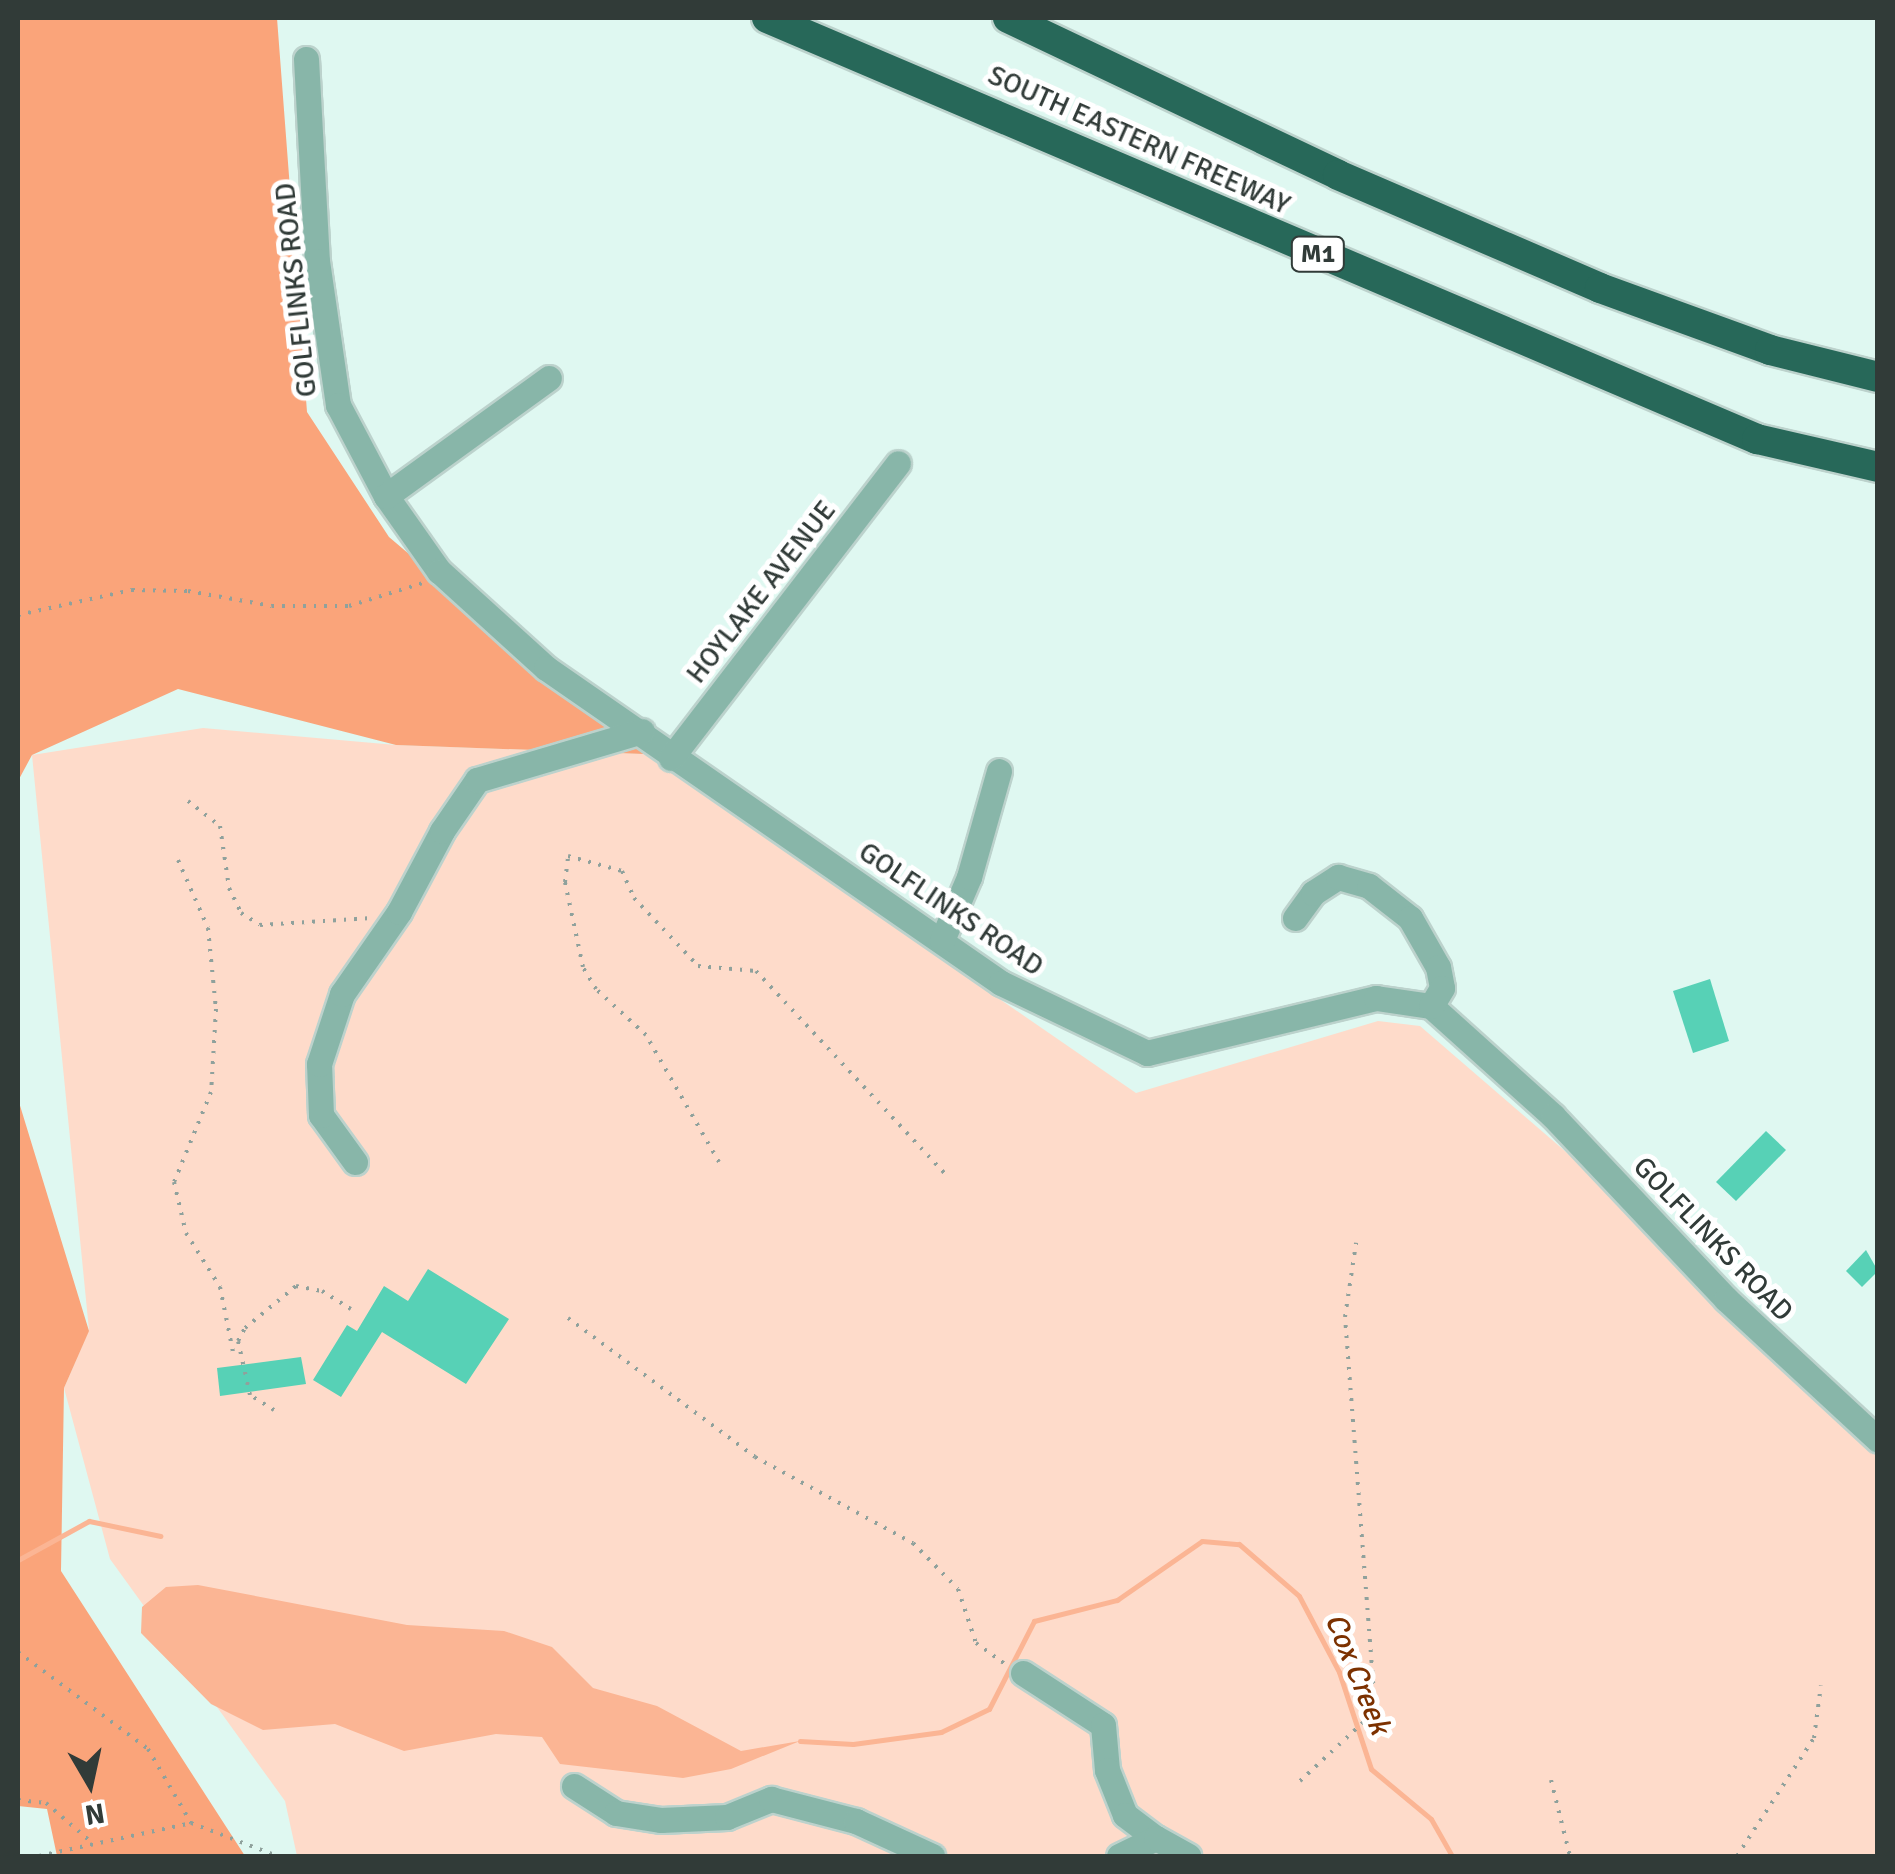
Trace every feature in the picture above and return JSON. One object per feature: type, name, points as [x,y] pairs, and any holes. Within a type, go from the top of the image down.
[{"type":"highway","name":"SOUTH EASTERN FREEWAY","points":[[766,18],[1757,440],[1878,467]]},
{"type":"highway","name":"SOUTH EASTERN FREEWAY","points":[[1008,18],[1338,175],[1600,288],[1770,350],[1878,377]]},
{"type":"street","name":"GOLFLINKS ROAD","points":[[306,59],[317,261],[338,405],[386,496],[439,571],[546,668],[642,731],[671,758],[1001,984],[1147,1053],[1376,998],[1431,1006],[1553,1116],[1726,1299],[1878,1440]]},
{"type":"street","points":[[386,496],[549,378]]},
{"type":"street","name":"HOYLAKE AVENUE","points":[[671,758],[898,463]]},
{"type":"street","points":[[355,1162],[321,1115],[319,1064],[342,994],[399,912],[442,831],[477,780],[642,731]]},
{"type":"street","points":[[942,940],[969,877],[999,772]]},
{"type":"street","points":[[1295,918],[1313,893],[1338,877],[1369,886],[1410,918],[1438,967],[1442,988],[1431,1006]]},
{"type":"street","points":[[1012,1667],[1103,1725],[1107,1770],[1125,1815],[1188,1856]]},
{"type":"street","points":[[574,1786],[616,1813],[661,1820],[727,1817],[771,1798],[856,1821],[932,1856]]},
{"type":"street","points":[[1119,1856],[1156,1838]]},
{"type":"path","points":[[18,615],[132,590],[188,591],[272,606],[349,606],[419,586],[439,571]]},
{"type":"path","points":[[188,802],[220,826],[228,888],[242,912],[260,925],[381,919]]},
{"type":"path","points":[[720,1162],[646,1035],[596,989],[583,967],[565,882],[568,856],[622,871],[634,898],[698,966],[756,971],[946,1176]]},
{"type":"path","points":[[178,860],[208,928],[216,1009],[210,1092],[174,1182],[186,1232],[220,1287],[234,1357]]},
{"type":"path","points":[[1300,1781],[1367,1719],[1374,1694],[1345,1318],[1356,1243]]},
{"type":"path","points":[[274,1410],[250,1395],[238,1342],[245,1328],[296,1286],[322,1291],[350,1310]]},
{"type":"path","points":[[568,1318],[755,1457],[913,1543],[958,1589],[976,1643],[1012,1667]]},
{"type":"path","points":[[18,1652],[148,1749],[191,1823]]},
{"type":"path","points":[[1738,1856],[1814,1738],[1821,1685]]},
{"type":"path","points":[[1552,1780],[1570,1856]]},
{"type":"path","points":[[18,1800],[46,1803],[91,1842]]},
{"type":"path","points":[[39,1856],[191,1823],[277,1856]]},
{"type":"shaded area","points":[[18,18],[277,18],[307,412],[389,537],[644,754],[396,745],[178,689],[32,755],[18,781]]},
{"type":"shaded area","points":[[203,728],[396,745],[644,754],[1136,1093],[1378,1021],[1420,1026],[1877,1420],[1877,1856],[297,1856],[285,1801],[110,1559],[64,1388],[89,1330],[32,755]]},
{"type":"shaded area","points":[[18,1099],[89,1331],[64,1388],[61,1571],[245,1856],[57,1856],[47,1809],[18,1806]]},
{"type":"shaded area","points":[[198,1585],[407,1625],[504,1631],[552,1647],[593,1688],[657,1706],[741,1751],[800,1741],[731,1769],[683,1778],[560,1764],[542,1737],[496,1734],[404,1751],[335,1724],[263,1730],[211,1704],[141,1633],[142,1607],[166,1587]]},
{"type":"building","points":[[1710,979],[1729,1041],[1693,1053],[1673,991]]},
{"type":"building","points":[[1766,1131],[1786,1150],[1736,1201],[1716,1182]]},
{"type":"building","points":[[1866,1250],[1878,1271],[1862,1287],[1846,1271]]},
{"type":"building","points":[[428,1269],[509,1319],[466,1384],[382,1332],[341,1397],[313,1380],[347,1325],[357,1331],[384,1286],[408,1301]]},
{"type":"building","points":[[301,1357],[306,1384],[220,1396],[217,1368]]},
{"type":"waterway","name":"Cox Creek","points":[[18,1560],[89,1521],[160,1536]]},
{"type":"waterway","name":"Cox Creek","points":[[800,1741],[853,1744],[941,1732],[989,1709],[1034,1621],[1117,1600],[1202,1541],[1239,1544],[1299,1596],[1339,1672],[1371,1769],[1431,1819],[1452,1856]]}]
